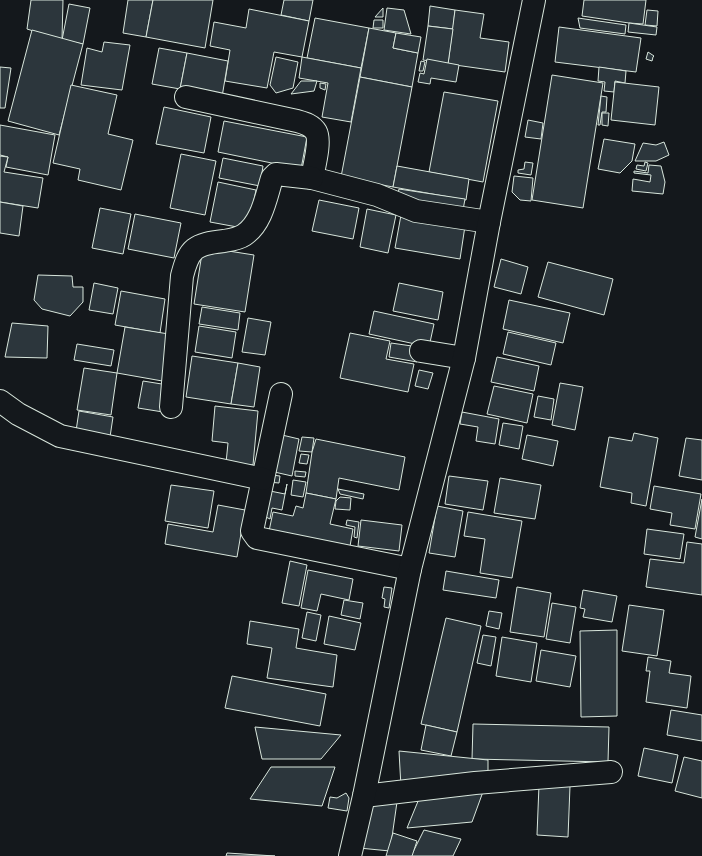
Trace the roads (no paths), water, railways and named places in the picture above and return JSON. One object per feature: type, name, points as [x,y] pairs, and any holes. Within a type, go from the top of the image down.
[{"type":"street","points":[[350,856],[364,796],[410,569],[464,358],[489,222],[534,0]]},
{"type":"street","points":[[186,97],[297,121],[310,126],[316,133],[317,146],[312,178]]},
{"type":"street","points":[[171,407],[182,276],[186,261],[192,251],[202,244],[231,240],[244,235],[254,225],[261,212],[272,178],[276,174],[312,178],[377,195],[416,211],[489,222]]},
{"type":"street","points":[[421,351],[464,358]]},
{"type":"street","points":[[281,394],[252,531],[257,538],[410,569]]},
{"type":"street","points":[[0,401],[18,414],[60,436],[263,478]]},
{"type":"street","points":[[364,796],[475,783],[611,772]]}]
